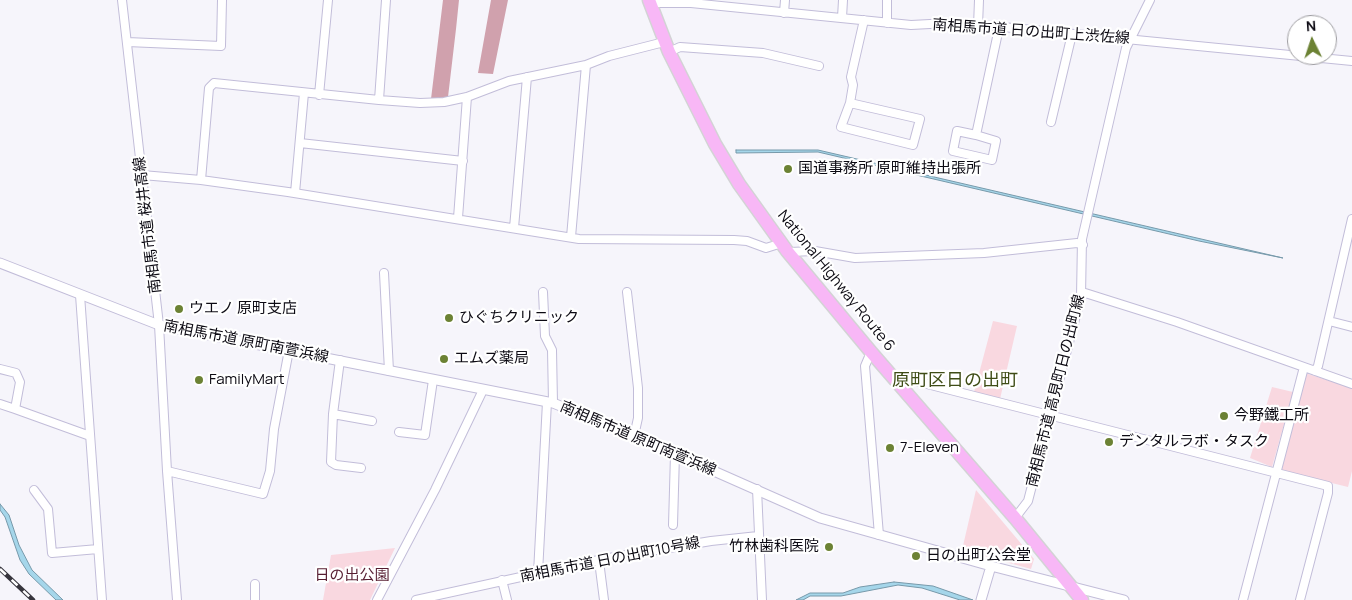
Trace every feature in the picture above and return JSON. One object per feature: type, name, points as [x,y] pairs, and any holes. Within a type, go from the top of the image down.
[{"type":"highway","name":"National Highway Route 6","points":[[649,2],[666,47],[714,144],[739,184],[786,248],[871,352],[1015,518],[1082,600]]},
{"type":"street","name":"南相馬市道 桜井高線","points":[[122,0],[159,325],[167,471],[177,600]]},
{"type":"street","points":[[127,42],[221,46],[222,0]]},
{"type":"street","points":[[319,94],[328,0]]},
{"type":"street","points":[[379,100],[386,0]]},
{"type":"street","points":[[784,12],[786,0]]},
{"type":"street","points":[[842,18],[843,0]]},
{"type":"street","points":[[887,0],[887,23]]},
{"type":"street","points":[[978,26],[979,0]]},
{"type":"street","name":"南相馬市道 高見町日の出町線","points":[[1015,518],[1028,501],[1082,292],[1083,245],[1130,40],[1150,0]]},
{"type":"street","name":"南相馬市道 日の出町上渋佐線","points":[[649,2],[691,3],[911,25],[948,23],[1352,61]]},
{"type":"street","points":[[850,103],[920,119],[913,145],[841,127],[850,103],[853,85],[851,77],[864,20]]},
{"type":"street","points":[[976,135],[999,28]]},
{"type":"street","points":[[1051,122],[1072,34]]},
{"type":"street","points":[[200,180],[209,88],[214,84],[420,103],[467,97],[509,81],[586,65],[610,56],[666,47],[763,54],[819,66]]},
{"type":"street","points":[[571,237],[586,65]]},
{"type":"street","points":[[514,228],[527,77]]},
{"type":"street","points":[[295,193],[304,93]]},
{"type":"street","points":[[458,218],[467,97]]},
{"type":"street","points":[[957,132],[976,135],[996,141],[992,160],[952,151],[957,132]]},
{"type":"street","points":[[300,143],[463,161]]},
{"type":"street","points":[[142,175],[200,180],[295,193],[571,237],[734,240],[747,241],[766,248],[815,251],[855,258],[984,252],[1077,243],[1083,245]]},
{"type":"street","points":[[1315,371],[1318,366],[1329,321],[1352,219]]},
{"type":"street","name":"南相馬市道 原町南萱浜線","points":[[0,263],[159,325],[550,403],[634,436],[820,518],[991,566],[1124,600]]},
{"type":"street","points":[[384,273],[389,371]]},
{"type":"street","points":[[538,573],[552,350],[545,336],[543,292]]},
{"type":"street","points":[[627,292],[638,394],[634,436]]},
{"type":"street","points":[[1082,292],[1177,322],[1352,384]]},
{"type":"street","points":[[80,295],[102,600]]},
{"type":"street","points":[[1329,321],[1352,327]]},
{"type":"street","points":[[167,471],[263,494],[270,471],[274,429],[289,350]]},
{"type":"street","points":[[871,352],[865,366],[879,535]]},
{"type":"street","points":[[340,360],[333,414],[331,462],[336,465],[362,468]]},
{"type":"street","points":[[1243,600],[1304,367]]},
{"type":"street","points":[[0,369],[16,372],[20,382],[15,409]]},
{"type":"street","points":[[399,432],[425,435],[433,380]]},
{"type":"street","points":[[901,386],[913,380],[1328,486],[1328,493],[1300,600]]},
{"type":"street","points":[[377,600],[435,490],[483,390]]},
{"type":"street","points":[[0,404],[90,436]]},
{"type":"street","points":[[333,414],[372,421]]},
{"type":"street","points":[[673,525],[675,454]]},
{"type":"street","points":[[757,489],[762,600]]},
{"type":"street","points":[[34,490],[48,509],[52,553],[98,548]]},
{"type":"street","name":"南相馬市道 日の出町10号線","points":[[416,600],[599,560],[712,541],[758,536]]},
{"type":"street","points":[[599,560],[604,600]]},
{"type":"street","points":[[982,599],[991,566]]},
{"type":"street","points":[[502,580],[507,600]]},
{"type":"street","points":[[254,584],[255,600]]},
{"type":"green space","points":[[993,321],[1017,326],[1000,399],[974,392]]},
{"type":"green space","points":[[1305,373],[1352,388],[1352,471],[1348,487],[1279,470]]},
{"type":"green space","points":[[1272,387],[1293,392],[1272,467],[1250,458]]},
{"type":"green space","points":[[976,490],[1034,559],[1031,569],[962,550]]},
{"type":"green space","name":"日の出公園","points":[[395,548],[370,600],[323,600],[331,555]]},
{"type":"shaded area","points":[[443,0],[459,0],[448,97],[431,99]]},
{"type":"shaded area","points":[[491,0],[508,0],[493,74],[478,73]]},
{"type":"water","points":[[736,150],[818,150],[1283,258],[1199,241],[818,152],[736,153]]},
{"type":"water","points":[[0,504],[9,515],[19,545],[32,570],[63,600],[56,600],[29,574],[20,560],[5,517],[0,510]]},
{"type":"water","points":[[894,582],[933,586],[973,600],[960,600],[922,588],[898,585],[841,596],[810,596],[803,600],[796,600],[810,593],[843,593],[860,587]]},
{"type":"railway","points":[[0,569],[33,600]]},
{"type":"place","name":"国道事務所 原町維持出張所","points":[[788,169]]},
{"type":"place","name":"ウエノ 原町支店","points":[[179,309]]},
{"type":"place","name":"ひぐちクリニック","points":[[449,318]]},
{"type":"place","name":"エムズ薬局","points":[[444,359]]},
{"type":"place","name":"FamilyMart","points":[[199,380]]},
{"type":"place","name":"今野鐵工所","points":[[1224,416]]},
{"type":"place","name":"デンタルラボ・タスク","points":[[1109,442]]},
{"type":"place","name":"7-Eleven","points":[[890,448]]},
{"type":"place","name":"竹林歯科医院","points":[[829,547]]},
{"type":"place","name":"日の出町公会堂","points":[[916,556]]},
{"type":"district","name":"原町区日の出町","points":[[955,381]]}]
